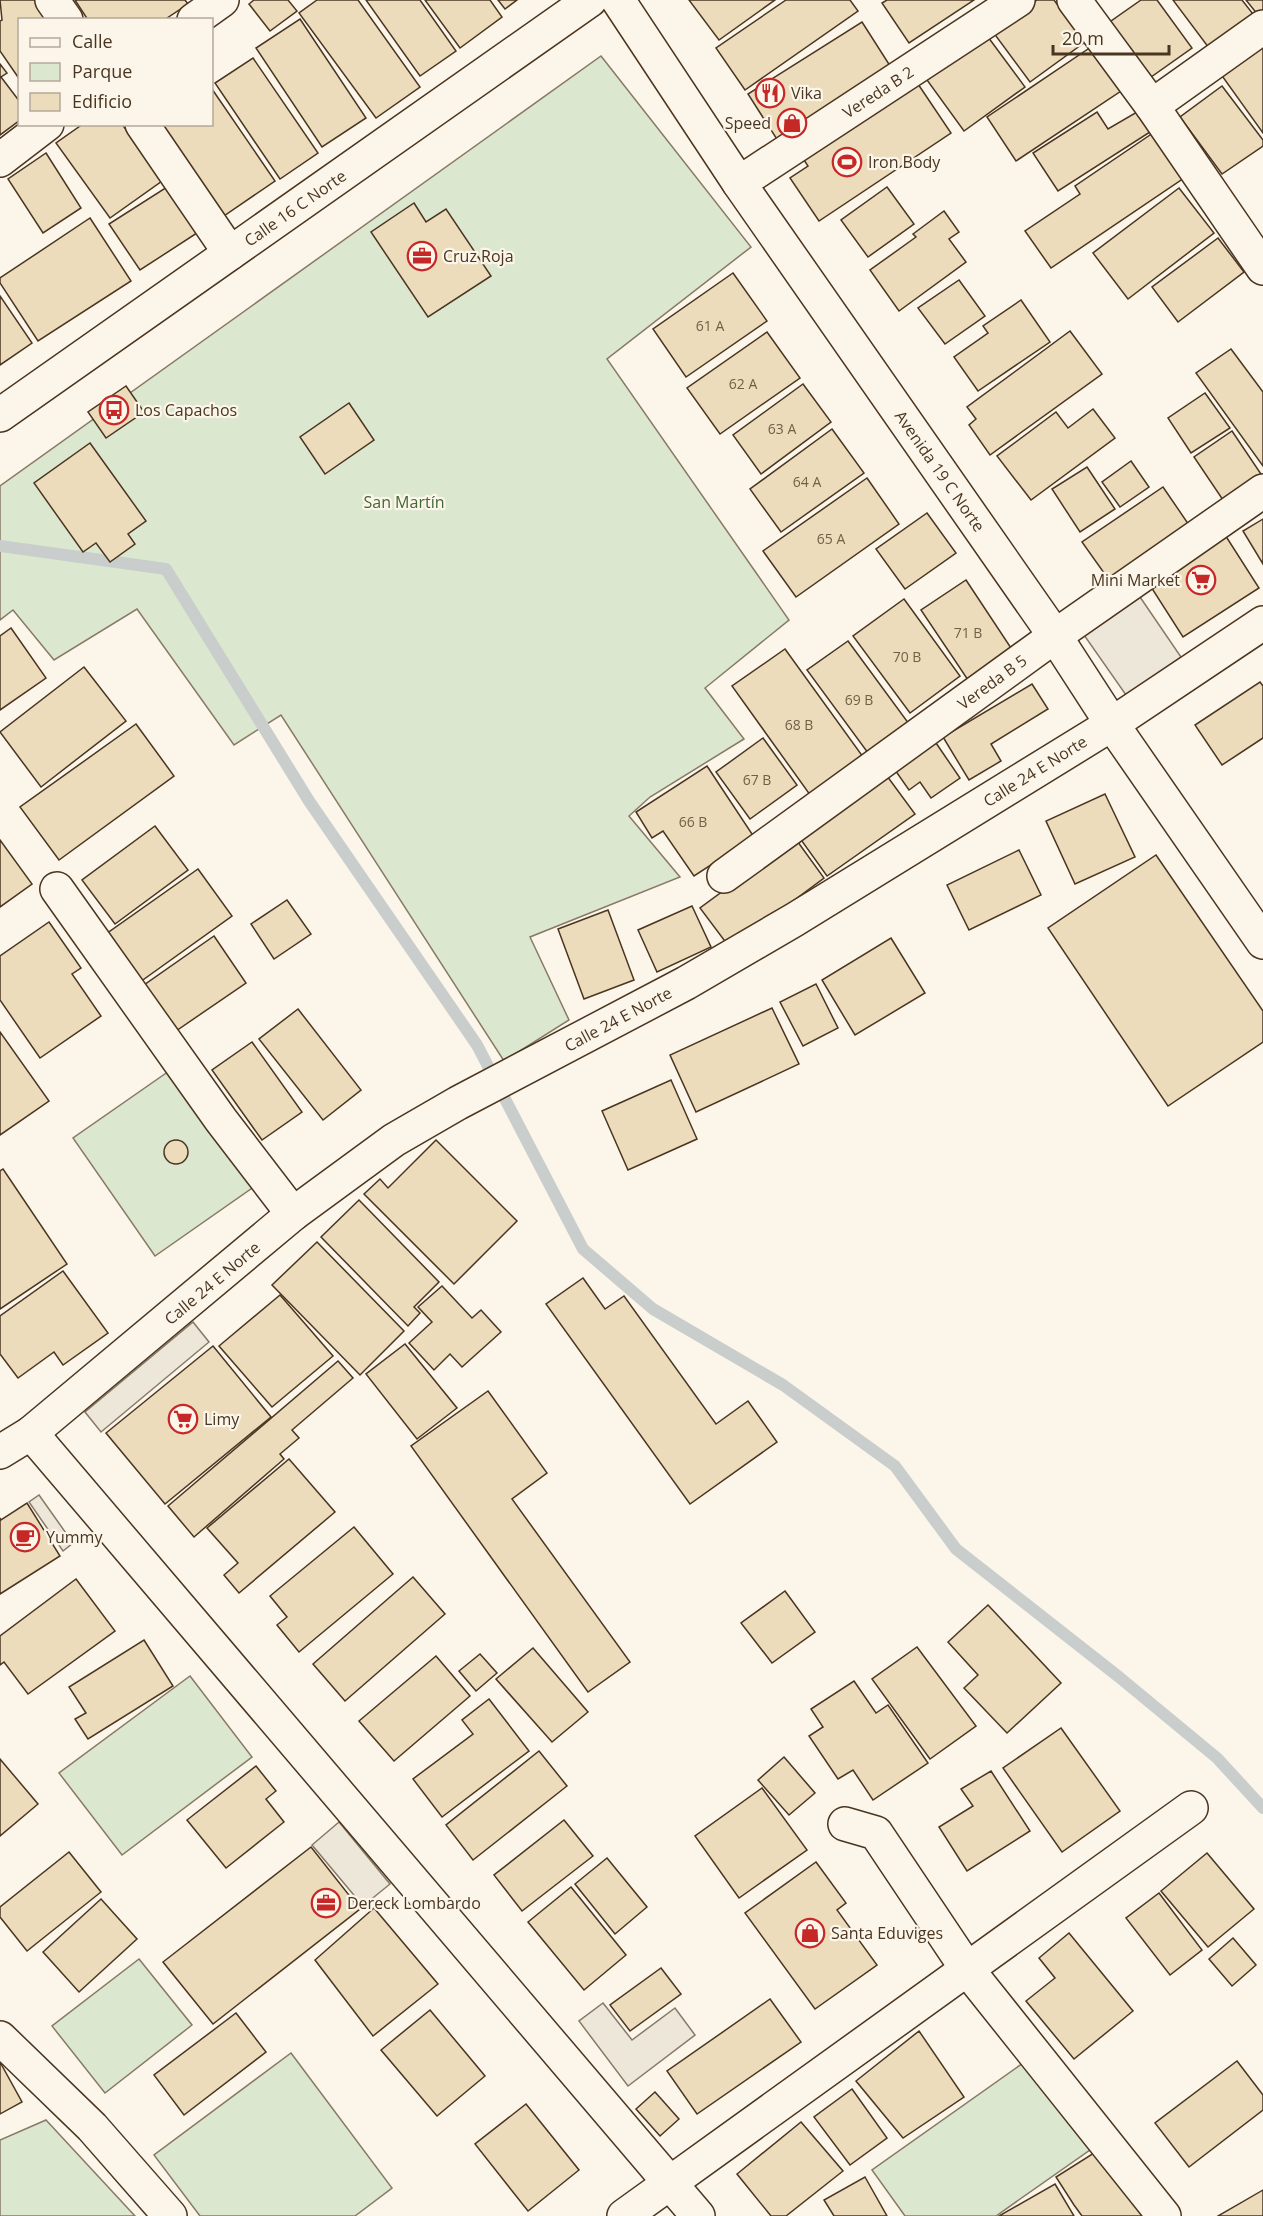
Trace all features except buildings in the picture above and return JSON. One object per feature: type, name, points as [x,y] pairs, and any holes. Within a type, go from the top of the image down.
[{"type":"street","points":[[52,0],[65,18]]},
{"type":"street","points":[[197,18],[222,0]]},
{"type":"street","name":"Calle 16 C Norte","points":[[0,416],[590,0]]},
{"type":"street","name":"Avenida 19 C Norte","points":[[618,0],[739,183],[1055,636],[1112,724],[1263,942]]},
{"type":"street","name":"Vereda B 2","points":[[739,183],[1018,0]]},
{"type":"street","points":[[1074,0],[1152,106],[1263,268]]},
{"type":"street","points":[[1152,106],[1263,27]]},
{"type":"street","points":[[0,159],[44,126]]},
{"type":"street","points":[[143,126],[230,253]]},
{"type":"street","name":"Vereda B 5","points":[[724,876],[1055,636],[1263,491]]},
{"type":"street","name":"Calle 24 E Norte","points":[[0,1452],[31,1433],[292,1214],[394,1140],[686,983],[764,938],[1112,724],[1263,623]]},
{"type":"street","points":[[57,889],[221,1120],[292,1214]]},
{"type":"street","points":[[31,1433],[698,2216]]},
{"type":"street","points":[[624,2216],[1191,1808]]},
{"type":"street","points":[[845,1824],[876,1833],[968,1969],[1164,2216]]},
{"type":"street","points":[[0,2038],[92,2127],[170,2216]]},
{"type":"green space","name":"San Martín","points":[[601,56],[751,247],[607,359],[789,620],[705,688],[744,739],[650,797],[629,816],[680,877],[530,937],[569,1020],[504,1061],[281,715],[234,745],[137,609],[54,660],[13,610],[0,620],[0,486]]},
{"type":"green space","points":[[172,1069],[255,1186],[155,1256],[73,1138]]},
{"type":"green space","points":[[190,1676],[252,1757],[122,1855],[59,1773]]},
{"type":"green space","points":[[139,1959],[192,2025],[105,2093],[52,2026]]},
{"type":"green space","points":[[291,2053],[392,2188],[355,2216],[200,2216],[154,2155]]},
{"type":"green space","points":[[1033,2056],[1097,2145],[996,2216],[905,2216],[872,2170]]},
{"type":"green space","points":[[46,2120],[135,2216],[0,2216],[0,2140]]},
{"type":"shaded area","points":[[1140,597],[1181,657],[1126,695],[1084,635]]},
{"type":"shaded area","points":[[193,1322],[209,1342],[101,1432],[85,1412]]},
{"type":"shaded area","points":[[39,1495],[73,1543],[63,1551],[29,1502]]},
{"type":"shaded area","points":[[339,1822],[390,1884],[363,1906],[312,1845]]},
{"type":"shaded area","points":[[603,2003],[632,2040],[675,2008],[695,2035],[628,2086],[579,2021]]},
{"type":"waterway","points":[[0,546],[166,569],[309,801],[477,1045],[583,1249],[653,1309],[783,1385],[895,1466],[956,1549],[1119,1677],[1217,1758],[1263,1808]]},
{"type":"place","name":"Vika","points":[[770,93]]},
{"type":"place","name":"Speed","points":[[792,123]]},
{"type":"place","name":"Iron Body","points":[[847,162]]},
{"type":"place","name":"Cruz Roja","points":[[422,256]]},
{"type":"place","name":"Los Capachos","points":[[114,410]]},
{"type":"place","name":"Mini Market","points":[[1201,580]]},
{"type":"place","name":"Limy","points":[[183,1419]]},
{"type":"place","name":"Yummy","points":[[25,1537]]},
{"type":"place","name":"Dereck Lombardo","points":[[326,1903]]},
{"type":"place","name":"Santa Eduviges","points":[[810,1933]]}]
